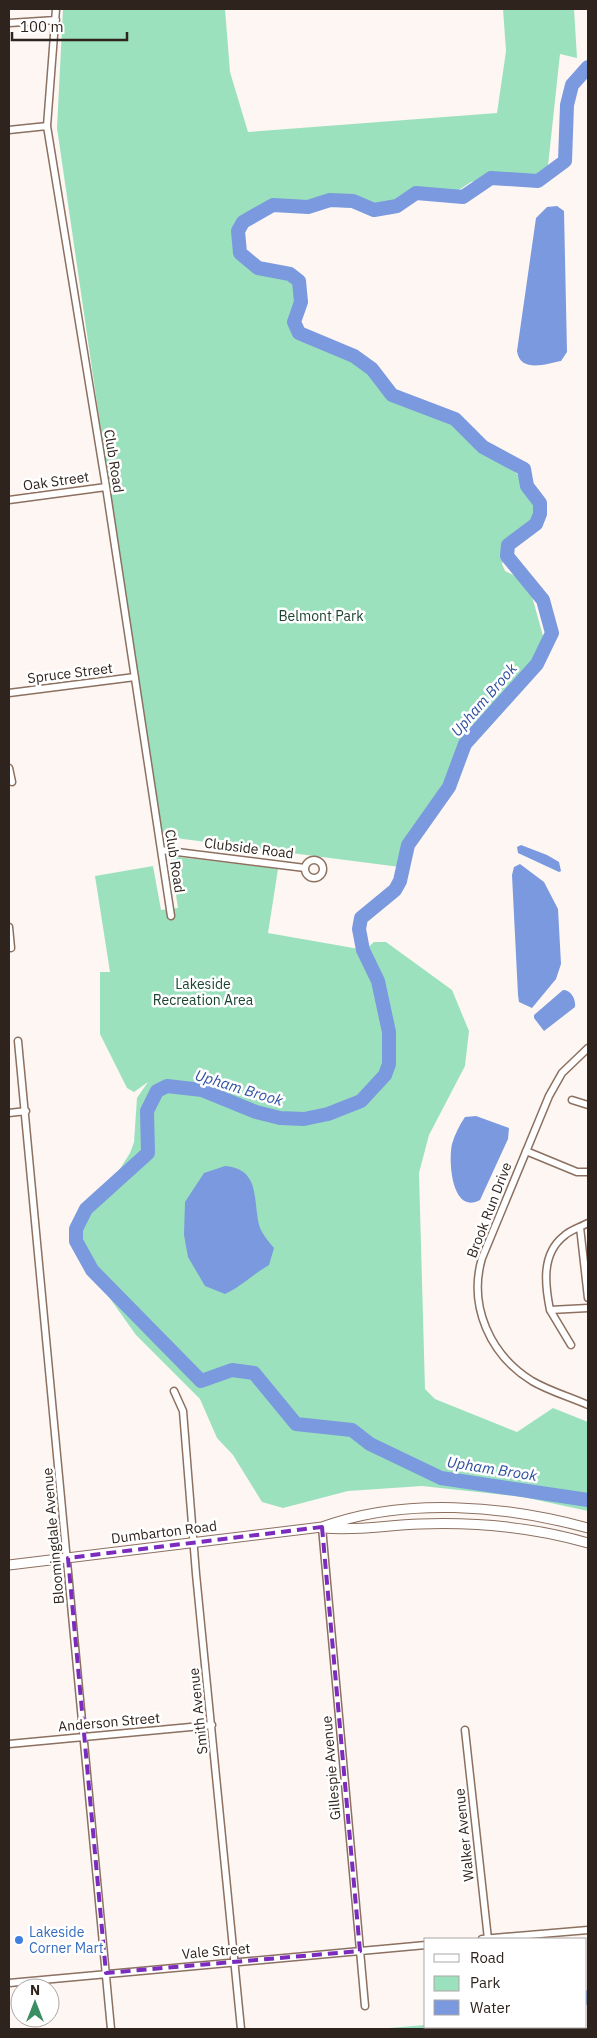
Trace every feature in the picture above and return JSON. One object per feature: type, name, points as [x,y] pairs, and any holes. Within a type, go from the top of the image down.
[{"type":"main road","name":"Dumbarton Road","points":[[322,1527],[351,1516],[454,1509],[516,1513],[588,1528]]},
{"type":"main road","name":"Dumbarton Road","points":[[9,1565],[322,1527],[353,1530],[418,1524],[488,1524],[548,1533],[588,1543]]},
{"type":"street","name":"Club Road","points":[[56,9],[47,126],[106,487],[171,916]]},
{"type":"street","points":[[9,23],[56,20]]},
{"type":"street","points":[[9,130],[47,126]]},
{"type":"street","name":"Oak Street","points":[[9,500],[106,487]]},
{"type":"street","name":"Spruce Street","points":[[9,693],[135,677]]},
{"type":"street","points":[[9,768],[12,782]]},
{"type":"street","name":"Clubside Road","points":[[161,850],[305,868]]},
{"type":"street","points":[[9,927],[12,948]]},
{"type":"street","name":"Bloomingdale Avenue","points":[[18,1041],[111,2029]]},
{"type":"street","name":"Brook Run Drive","points":[[588,1048],[573,1060],[557,1080],[480,1266],[478,1285],[481,1313],[490,1337],[509,1363],[533,1381],[588,1405]]},
{"type":"street","points":[[572,1100],[588,1105]]},
{"type":"street","points":[[9,1112],[26,1111]]},
{"type":"street","points":[[526,1151],[578,1172],[588,1172]]},
{"type":"street","points":[[571,1345],[550,1310],[545,1282],[546,1270],[554,1248],[563,1236],[588,1223]]},
{"type":"street","points":[[580,1227],[588,1298]]},
{"type":"street","points":[[550,1310],[588,1308]]},
{"type":"street","name":"Smith Avenue","points":[[174,1391],[183,1411],[241,2029]]},
{"type":"street","name":"Gillespie Avenue","points":[[322,1527],[365,2006]]},
{"type":"street","name":"Anderson Street","points":[[9,1744],[212,1725]]},
{"type":"street","name":"Walker Avenue","points":[[465,1730],[488,1938]]},
{"type":"street","points":[[499,1938],[588,1930]]},
{"type":"street","name":"Vale Street","points":[[9,1982],[424,1944]]},
{"type":"highlighted area","points":[[322,1527],[360,1951],[106,1973],[68,1558]]},
{"type":"green space","name":"Belmont Park","points":[[63,9],[225,9],[230,72],[248,132],[497,113],[506,51],[503,9],[574,9],[577,58],[560,54],[547,175],[532,184],[524,184],[506,177],[490,177],[471,182],[459,190],[414,200],[387,203],[373,210],[329,206],[316,208],[305,213],[292,207],[273,203],[258,208],[248,215],[241,226],[239,239],[241,252],[248,263],[257,268],[299,275],[302,280],[290,323],[345,359],[361,363],[368,368],[376,385],[381,389],[408,398],[439,416],[464,423],[475,429],[489,449],[525,481],[534,496],[540,516],[539,522],[533,528],[515,535],[508,544],[502,564],[505,571],[528,582],[543,636],[541,651],[515,688],[458,749],[437,798],[400,867],[160,836],[57,128]]},
{"type":"green space","name":"Lakeside Recreation Area","points":[[170,856],[278,869],[268,933],[359,949],[363,952],[374,942],[386,942],[452,990],[469,1031],[465,1066],[429,1135],[419,1173],[425,1389],[435,1399],[517,1432],[553,1408],[588,1422],[588,1511],[523,1497],[422,1486],[348,1491],[283,1508],[262,1502],[233,1455],[217,1438],[200,1399],[136,1335],[69,1241],[73,1220],[118,1172],[130,1153],[134,1142],[137,1098],[148,1082],[134,1092],[127,1088],[100,1034],[100,972],[110,972],[95,876],[153,866],[161,910],[178,908]]},
{"type":"green space","points":[[424,2025],[424,2028],[528,2028],[525,2029],[376,2029]]},
{"type":"water","points":[[557,206],[564,211],[567,352],[561,361],[541,365],[528,365],[519,358],[517,351],[536,218],[547,207]]},
{"type":"water","points":[[521,845],[559,862],[561,871],[559,872],[518,853],[517,847]]},
{"type":"water","points":[[520,864],[544,882],[558,909],[561,964],[556,979],[532,1008],[519,1002],[518,995],[512,875],[514,867]]},
{"type":"water","points":[[563,990],[566,990],[572,996],[575,1001],[575,1007],[544,1031],[534,1018],[534,1015]]},
{"type":"water","points":[[476,1116],[509,1128],[508,1139],[480,1200],[471,1203],[463,1200],[454,1184],[451,1152],[454,1137],[465,1117]]},
{"type":"water","points":[[225,1166],[237,1168],[245,1173],[250,1180],[260,1228],[274,1248],[269,1265],[225,1294],[205,1286],[188,1257],[184,1235],[185,1202],[204,1173]]},
{"type":"waterway","name":"Upham Brook","points":[[588,67],[572,85],[567,105],[565,161],[538,181],[491,178],[463,197],[416,193],[397,206],[374,210],[353,201],[330,200],[308,207],[273,205],[243,222],[238,231],[240,253],[258,268],[290,274],[299,281],[301,302],[294,322],[299,333],[354,356],[372,369],[392,395],[455,419],[483,447],[524,469],[527,486],[540,503],[540,514],[536,524],[508,545],[507,556],[543,600],[552,633],[537,664],[465,744],[449,787],[408,845],[400,881],[395,890],[361,918],[359,929],[363,950],[378,981],[389,1032],[389,1064],[385,1075],[361,1101],[328,1114],[304,1119],[280,1118],[256,1112],[202,1090],[167,1086],[157,1091],[147,1111],[148,1153],[86,1209],[76,1229],[76,1241],[92,1270],[201,1381],[232,1370],[254,1373],[296,1424],[352,1430],[370,1444],[441,1478],[588,1500]]},
{"type":"waterway","name":"Upham Brook","points":[[516,2029],[520,2028]]},
{"type":"place","name":"Lakeside Corner Mart","points":[[19,1940]]}]
